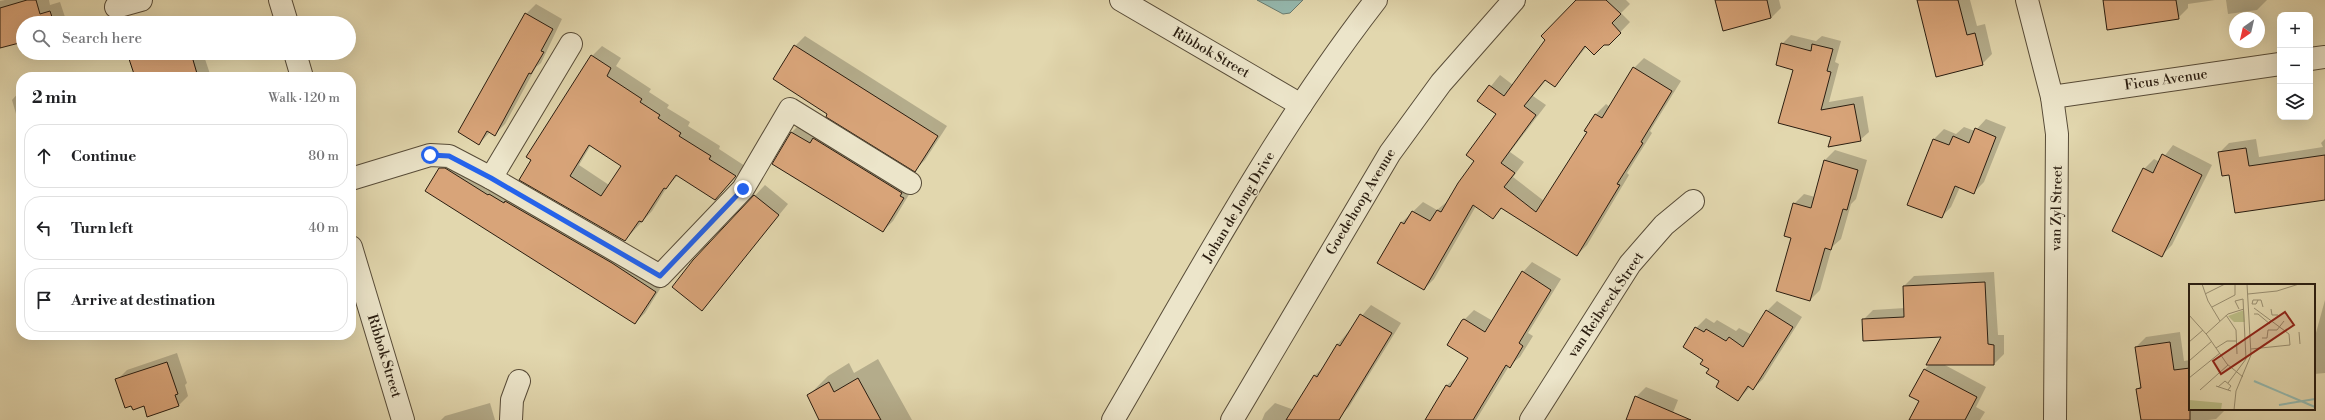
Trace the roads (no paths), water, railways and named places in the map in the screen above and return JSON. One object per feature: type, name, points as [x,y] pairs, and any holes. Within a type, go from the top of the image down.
[{"type":"street","points":[[116,7],[141,0]]},
{"type":"street","points":[[280,0],[285,16]]},
{"type":"street","name":"Ribbok Street","points":[[1121,0],[1301,105]]},
{"type":"street","name":"Johan de Jong Drive","points":[[1112,420],[1251,186],[1301,105],[1376,0]]},
{"type":"street","name":"Goedehoop Avenue","points":[[1232,420],[1390,153],[1441,83],[1514,0]]},
{"type":"street","name":"van Zyl Street","points":[[2027,0],[2052,97],[2057,134],[2055,420]]},
{"type":"street","points":[[491,178],[571,44]]},
{"type":"street","points":[[2313,59],[2325,57]]},
{"type":"street","points":[[297,60],[301,72]]},
{"type":"street","name":"Ficus Avenue","points":[[2052,97],[2277,64]]},
{"type":"street","points":[[356,177],[430,155],[449,156],[491,178],[660,276],[743,189],[790,109],[910,183]]},
{"type":"street","name":"van Reibeeck Street","points":[[1531,420],[1630,264],[1664,225],[1693,201]]},
{"type":"street","name":"Ribbok Street","points":[[356,264],[403,420]]},
{"type":"street","points":[[511,420],[512,400],[519,381]]},
{"type":"water","points":[[1257,0],[1303,0],[1290,13],[1283,14]]}]
